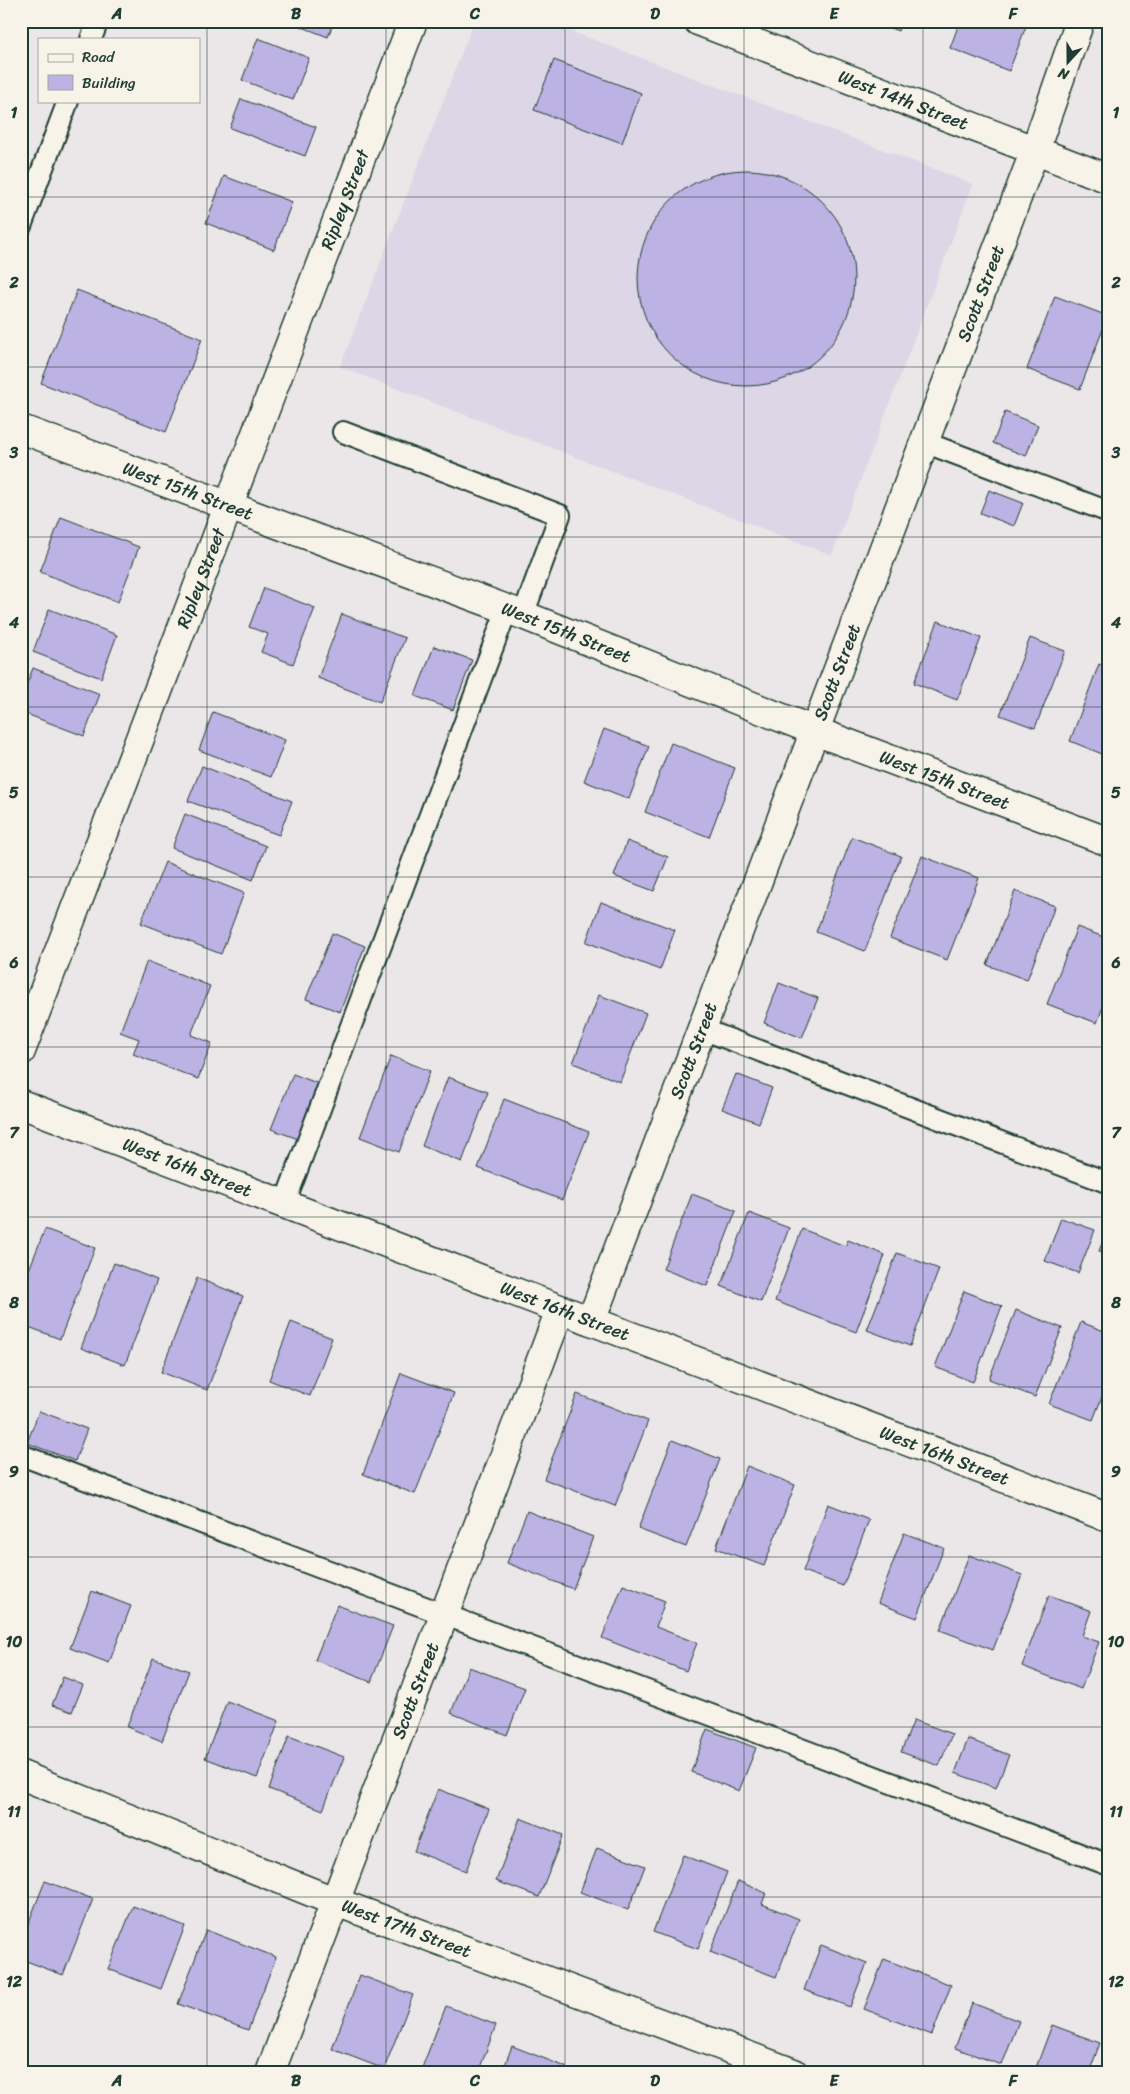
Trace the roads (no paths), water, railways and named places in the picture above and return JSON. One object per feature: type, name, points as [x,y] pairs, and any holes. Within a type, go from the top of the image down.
[{"type":"street","name":"Ripley Street","points":[[21,1051],[413,21]]},
{"type":"street","name":"West 14th Street","points":[[698,21],[1109,178]]},
{"type":"street","name":"Scott Street","points":[[591,1321],[1035,150],[1080,21]]},
{"type":"street","name":"West 15th Street","points":[[21,429],[229,504],[515,612],[815,731],[1109,842]]},
{"type":"street","name":"West 16th Street","points":[[21,1104],[1109,1518]]},
{"type":"street","name":"Scott Street","points":[[270,2073],[560,1310]]},
{"type":"street","name":"West 17th Street","points":[[21,1776],[336,1902],[794,2073]]},
{"type":"lane","points":[[91,38],[98,21]]},
{"type":"lane","points":[[21,226],[68,102]]},
{"type":"lane","points":[[284,1205],[515,612],[560,515],[343,432]]},
{"type":"lane","points":[[924,442],[1109,512]]},
{"type":"lane","points":[[702,1030],[1109,1183]]},
{"type":"lane","points":[[21,1455],[1109,1865]]}]
